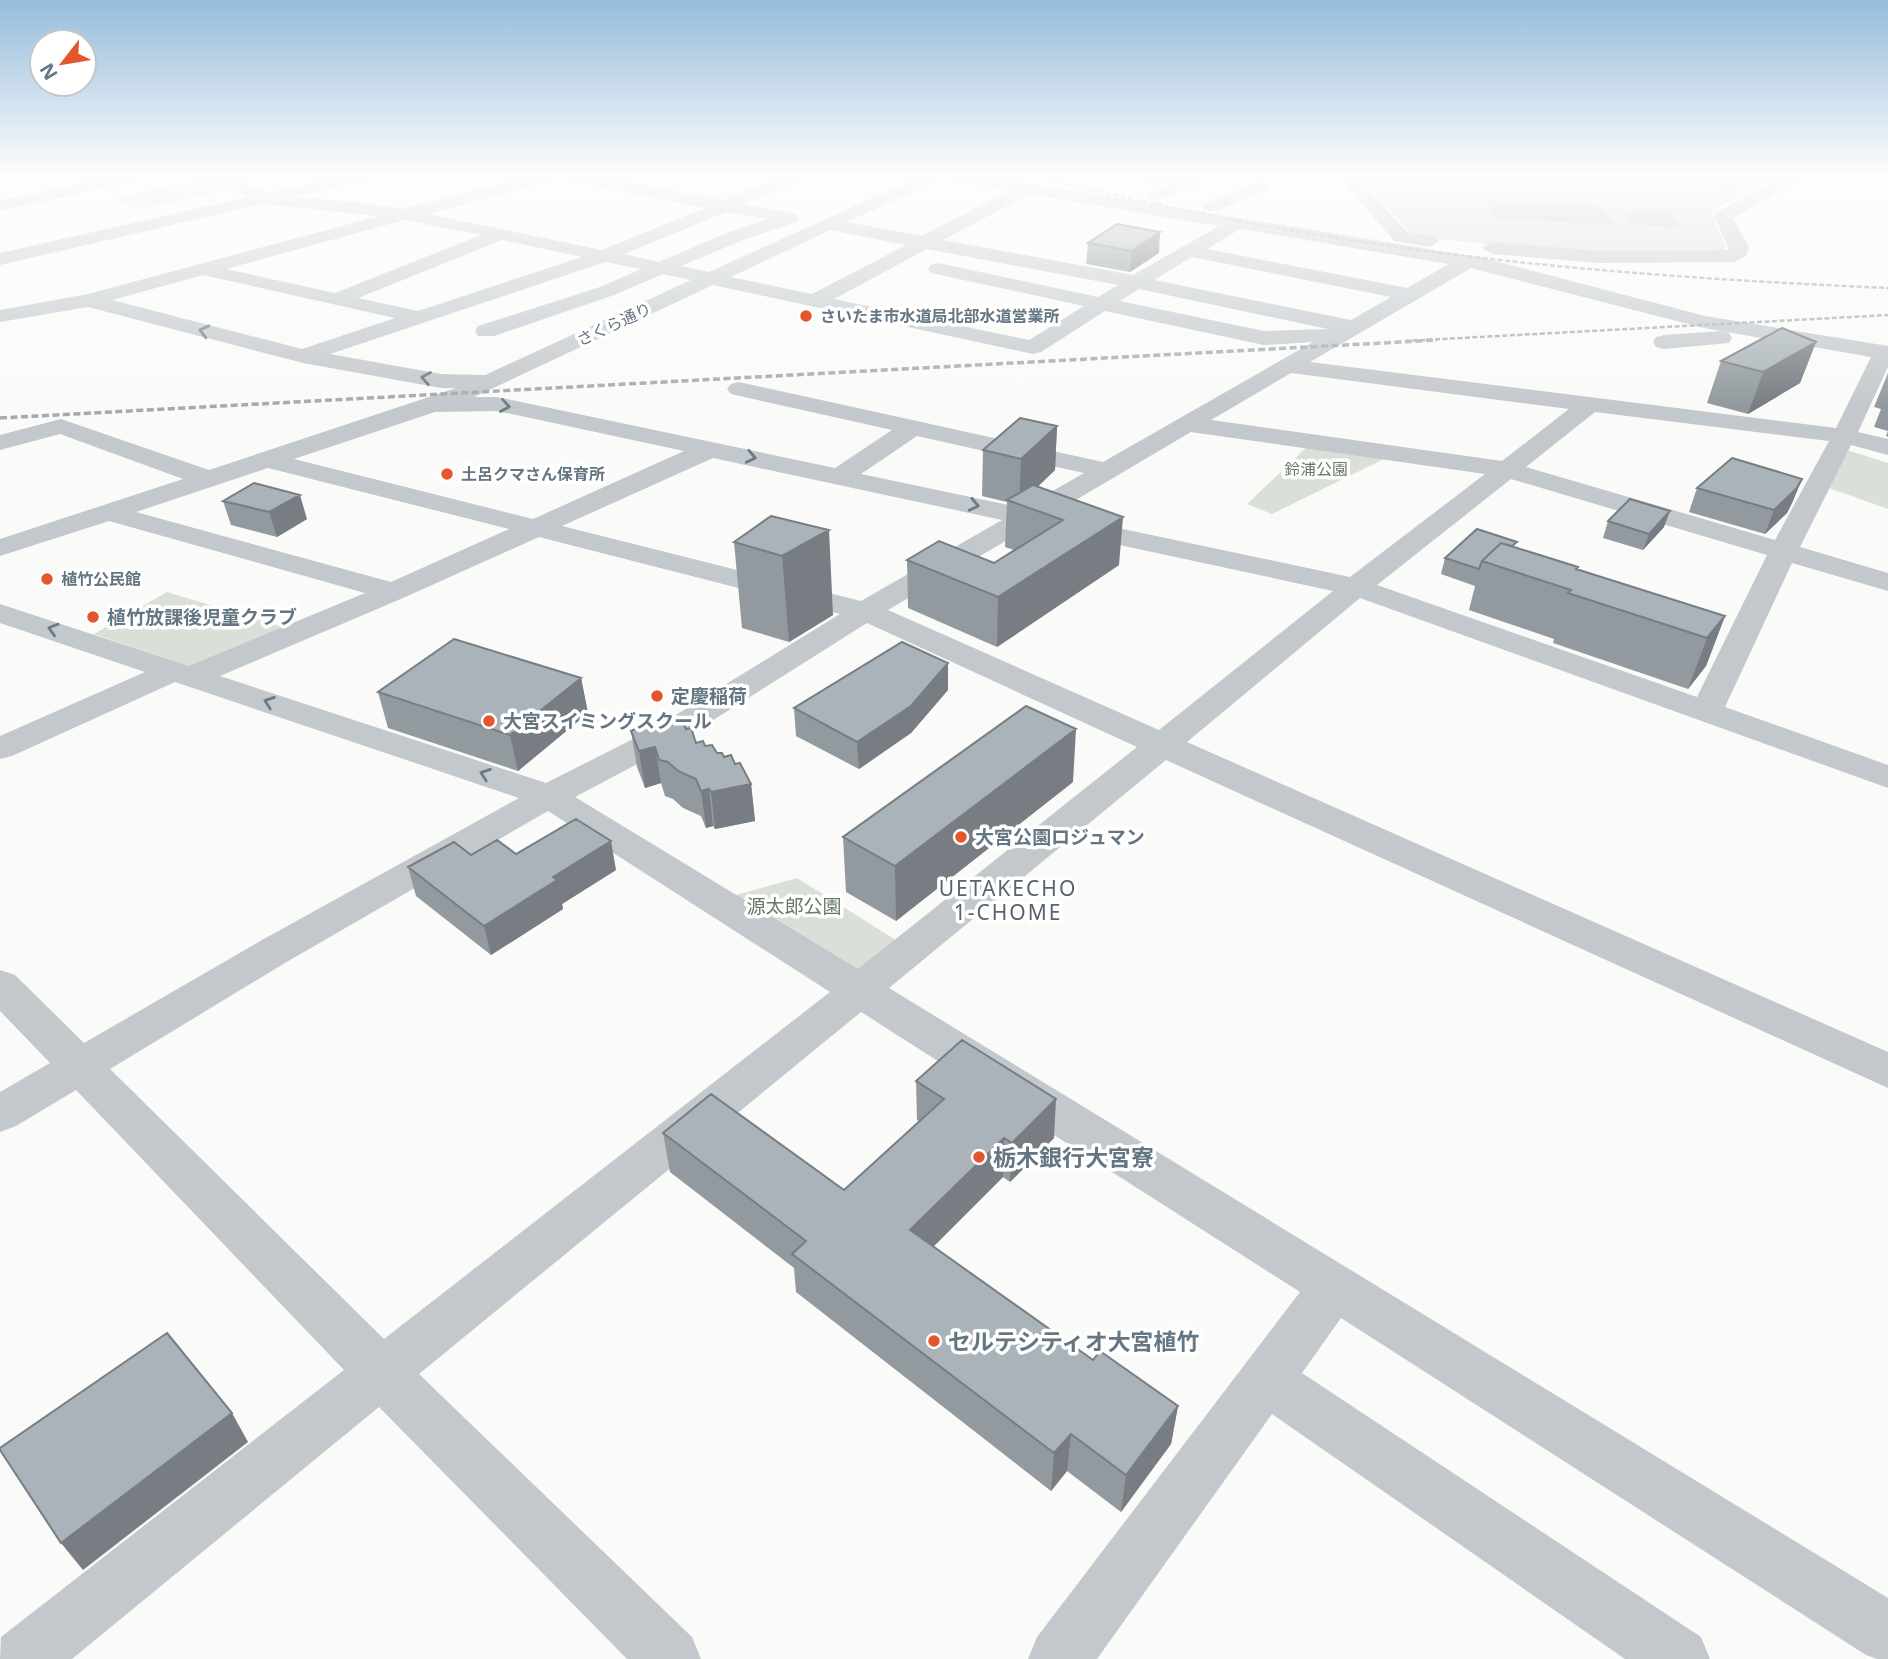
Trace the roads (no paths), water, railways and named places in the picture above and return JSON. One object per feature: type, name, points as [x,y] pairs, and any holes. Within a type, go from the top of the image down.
[{"type":"street","points":[[0,259],[28,253]]},
{"type":"street","points":[[9,315],[32,281],[44,253]]},
{"type":"street","points":[[9,315],[90,300],[266,253]]},
{"type":"street","points":[[335,300],[451,253]]},
{"type":"street","points":[[598,253],[1033,347],[1185,253]]},
{"type":"street","points":[[303,356],[610,253]]},
{"type":"street","points":[[472,329],[607,291],[696,253]]},
{"type":"street","name":"さくら通り","points":[[437,405],[767,253]]},
{"type":"street","points":[[816,300],[904,253]]},
{"type":"street","points":[[990,253],[1136,282],[1343,331]]},
{"type":"street","points":[[1201,253],[1409,295]]},
{"type":"street","points":[[1439,253],[1669,314],[1771,335],[1886,353],[1783,551],[1706,712]]},
{"type":"street","points":[[1538,253],[1686,258],[1734,256],[1737,253]]},
{"type":"street","points":[[892,260],[1264,338],[1343,331]]},
{"type":"street","points":[[0,1114],[276,950],[549,796],[665,736],[865,611],[1465,262]]},
{"type":"street","points":[[205,270],[562,349]]},
{"type":"street","points":[[90,300],[303,356],[441,381],[494,381]]},
{"type":"street","points":[[1664,342],[1771,335]]},
{"type":"street","points":[[1287,366],[1844,436],[1888,447]]},
{"type":"street","points":[[739,389],[1104,470]]},
{"type":"street","points":[[0,548],[437,405],[497,404],[1356,587],[1888,777]]},
{"type":"street","points":[[23,1659],[383,1374],[1164,745],[1356,587],[1589,405]]},
{"type":"street","points":[[1186,424],[1506,469],[1888,582]]},
{"type":"street","points":[[0,443],[61,426],[209,480]]},
{"type":"street","points":[[841,476],[912,428]]},
{"type":"street","points":[[0,749],[184,673],[393,592],[713,448]]},
{"type":"street","points":[[268,460],[865,611],[1888,1071]]},
{"type":"street","points":[[107,512],[393,592]]},
{"type":"street","points":[[0,613],[549,796],[1888,1633]]},
{"type":"street","points":[[0,985],[383,1374],[670,1659]]},
{"type":"street","points":[[1059,1659],[1334,1287]]},
{"type":"street","points":[[1266,1380],[1679,1659]]},
{"type":"railway","points":[[1446,253],[1618,272],[1888,288]]},
{"type":"railway","points":[[1405,341],[1888,315]]},
{"type":"railway","points":[[0,418],[1437,340]]},
{"type":"place","name":"さいたま市水道局北部水道営業所","points":[[806,316]]},
{"type":"place","name":"土呂クマさん保育所","points":[[447,474]]},
{"type":"place","name":"植竹公民館","points":[[47,579]]},
{"type":"place","name":"植竹放課後児童クラブ","points":[[93,617]]},
{"type":"place","name":"定慶稲荷","points":[[657,696]]},
{"type":"place","name":"大宮スイミングスクール","points":[[489,721]]},
{"type":"place","name":"大宮公園ロジュマン","points":[[961,837]]},
{"type":"place","name":"栃木銀行大宮寮","points":[[979,1157]]},
{"type":"place","name":"セルテシティオ大宮植竹","points":[[934,1341]]},
{"type":"district","name":"UETAKECHO 1-CHOME","points":[[1008,900]]},
{"type":"park label","name":"鈴浦公園","points":[[1316,469]]},
{"type":"park label","name":"源太郎公園","points":[[794,906]]}]
